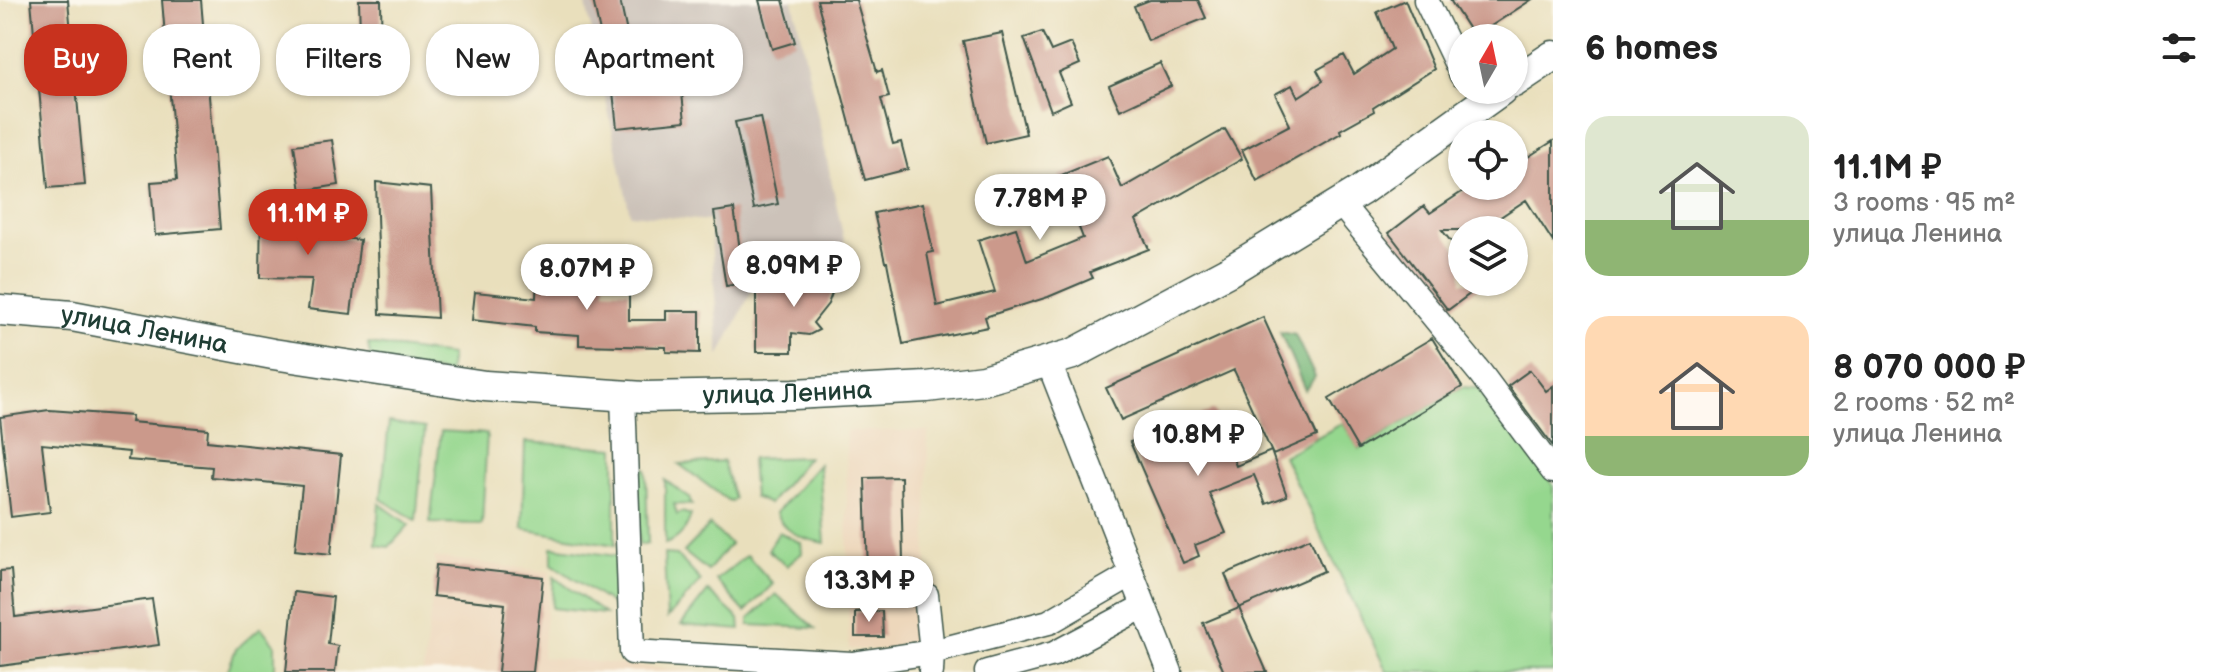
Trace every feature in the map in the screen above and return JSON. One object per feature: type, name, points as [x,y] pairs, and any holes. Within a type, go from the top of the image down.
[{"type":"main road","points":[[1528,73],[1553,56]]},
{"type":"main road","name":"улица Ленина","points":[[0,310],[72,316],[273,354],[485,386],[623,395],[794,394],[927,387],[983,380],[1049,363],[1087,348],[1216,278],[1341,204],[1396,167],[1472,104]]},
{"type":"street","points":[[1426,0],[1448,46]]},
{"type":"street","points":[[1341,204],[1481,374],[1553,471]]},
{"type":"street","points":[[1049,363],[1170,672]]},
{"type":"street","points":[[623,395],[632,652],[852,664],[931,662],[1049,622],[1132,574]]},
{"type":"street","points":[[926,595],[931,662]]},
{"type":"street","points":[[987,672],[1054,654],[1144,606]]},
{"type":"shaded area","points":[[585,0],[793,0],[845,245],[792,254],[756,282],[719,357],[710,221],[630,214],[605,96],[743,96],[743,24],[590,24]]},
{"type":"shaded area","points":[[846,431],[928,431],[926,595],[932,652],[849,649]]},
{"type":"shaded area","points":[[434,557],[550,572],[542,657],[703,672],[423,672],[436,565]]},
{"type":"green space","points":[[1280,332],[1295,335],[1315,377],[1305,390]]},
{"type":"green space","points":[[368,344],[451,355],[448,373],[371,361]]},
{"type":"green space","points":[[1462,387],[1485,389],[1553,484],[1553,672],[1387,672],[1283,456],[1343,423],[1359,449]]},
{"type":"green space","points":[[389,422],[425,428],[416,520],[381,499]]},
{"type":"green space","points":[[441,431],[487,434],[482,524],[430,523]]},
{"type":"green space","points":[[525,442],[615,448],[615,545],[522,529]]},
{"type":"green space","points":[[808,457],[769,504],[754,497],[751,459]]},
{"type":"green space","points":[[723,461],[734,499],[730,502],[679,464]]},
{"type":"green space","points":[[637,462],[646,470],[648,543],[639,545]]},
{"type":"green space","points":[[819,464],[825,543],[796,534],[779,520],[776,513]]},
{"type":"green space","points":[[665,480],[689,498],[692,505],[674,504],[677,515],[682,512],[691,515],[682,533],[665,544]]},
{"type":"green space","points":[[379,503],[409,525],[389,547],[376,545]]},
{"type":"green space","points":[[710,525],[730,544],[708,571],[684,552]]},
{"type":"green space","points":[[779,532],[801,543],[802,553],[787,566],[768,550]]},
{"type":"green space","points":[[552,547],[617,556],[616,607],[552,564]]},
{"type":"green space","points":[[664,554],[677,555],[701,581],[667,618]]},
{"type":"green space","points":[[747,555],[773,584],[745,612],[716,580]]},
{"type":"green space","points":[[554,577],[605,614],[552,608]]},
{"type":"green space","points":[[708,591],[739,619],[740,630],[681,625]]},
{"type":"green space","points":[[776,594],[815,628],[749,625],[749,619]]},
{"type":"green space","points":[[261,627],[275,645],[275,672],[227,672],[236,649]]},
{"type":"building","points":[[31,0],[68,0],[70,24],[33,24]]},
{"type":"building","points":[[162,0],[201,0],[203,24],[164,24]]},
{"type":"building","points":[[359,0],[381,0],[381,24],[360,24]]},
{"type":"building","points":[[593,0],[620,0],[625,24],[598,24]]},
{"type":"building","points":[[759,0],[783,0],[795,42],[772,49]]},
{"type":"building","points":[[817,0],[856,0],[877,72],[882,70],[889,97],[881,99],[893,144],[901,142],[908,169],[865,180]]},
{"type":"building","points":[[1150,0],[1198,0],[1206,18],[1148,41],[1134,6]]},
{"type":"building","points":[[1405,0],[1434,69],[1373,108],[1374,111],[1340,130],[1341,133],[1257,181],[1242,150],[1290,125],[1275,94],[1292,85],[1298,97],[1323,81],[1317,70],[1344,55],[1354,74],[1392,49],[1377,12]]},
{"type":"building","points":[[1450,0],[1531,0],[1494,24],[1466,24]]},
{"type":"building","points":[[1042,32],[1051,51],[1071,43],[1080,64],[1059,73],[1071,102],[1051,111],[1024,38]]},
{"type":"building","points":[[1002,33],[1026,134],[986,143],[963,41]]},
{"type":"building","points":[[1160,63],[1171,86],[1120,110],[1109,86]]},
{"type":"building","points":[[40,96],[77,96],[85,185],[48,188]]},
{"type":"building","points":[[170,96],[209,96],[220,229],[155,235],[151,182],[177,180]]},
{"type":"building","points":[[613,96],[682,96],[685,121],[617,128]]},
{"type":"building","points":[[760,117],[778,204],[754,209],[735,122]]},
{"type":"building","points":[[1225,129],[1242,159],[1136,220],[1149,249],[1090,272],[1093,278],[1048,297],[985,317],[988,327],[903,344],[874,213],[923,203],[933,252],[927,253],[937,306],[995,292],[978,240],[1016,228],[1027,261],[1083,238],[1059,176],[1108,156],[1122,188]]},
{"type":"building","points":[[332,140],[339,185],[301,191],[294,145]]},
{"type":"building","points":[[1553,141],[1553,242],[1526,200],[1528,157]]},
{"type":"building","points":[[376,182],[431,188],[437,318],[380,314]]},
{"type":"building","points":[[1450,200],[1526,200],[1502,216],[1448,216],[1448,230],[1442,230],[1448,238],[1448,296],[1467,296],[1448,310],[1389,233],[1424,206],[1430,213]]},
{"type":"building","points":[[261,201],[305,202],[305,233],[360,240],[351,314],[308,309],[312,279],[260,278]]},
{"type":"building","points":[[734,209],[745,283],[726,286],[714,212]]},
{"type":"building","points":[[538,252],[569,254],[569,277],[605,278],[605,290],[629,291],[629,320],[666,320],[666,311],[700,311],[700,353],[666,352],[666,347],[579,345],[579,335],[535,332],[535,327],[472,320],[475,292],[536,298]]},
{"type":"building","points":[[844,265],[846,287],[834,288],[828,304],[813,323],[819,330],[809,335],[792,333],[792,352],[756,352],[756,288],[808,288],[808,269]]},
{"type":"building","points":[[1263,317],[1317,436],[1273,455],[1234,370],[1121,420],[1106,388]]},
{"type":"building","points":[[1432,338],[1462,387],[1358,449],[1329,399]]},
{"type":"building","points":[[1530,370],[1546,391],[1553,386],[1553,446],[1508,386]]},
{"type":"building","points":[[49,410],[132,416],[131,422],[208,429],[207,441],[341,455],[331,554],[295,550],[302,486],[211,477],[212,467],[128,460],[129,452],[42,444],[50,512],[11,517],[0,417]]},
{"type":"building","points":[[1214,410],[1236,466],[1271,451],[1287,496],[1266,504],[1254,475],[1209,493],[1226,533],[1195,545],[1199,556],[1183,563],[1130,442]]},
{"type":"building","points":[[901,477],[904,603],[869,604],[865,478]]},
{"type":"building","points":[[1310,538],[1324,571],[1239,608],[1225,574]]},
{"type":"building","points":[[436,565],[543,577],[533,672],[498,672],[505,604],[433,596]]},
{"type":"building","points":[[11,570],[15,617],[152,599],[159,645],[0,666],[0,571]]},
{"type":"building","points":[[294,592],[333,597],[328,644],[338,646],[335,672],[286,672]]},
{"type":"building","points":[[1239,608],[1267,672],[1224,672],[1203,623]]},
{"type":"building","points":[[882,611],[883,637],[855,637],[855,612]]}]
